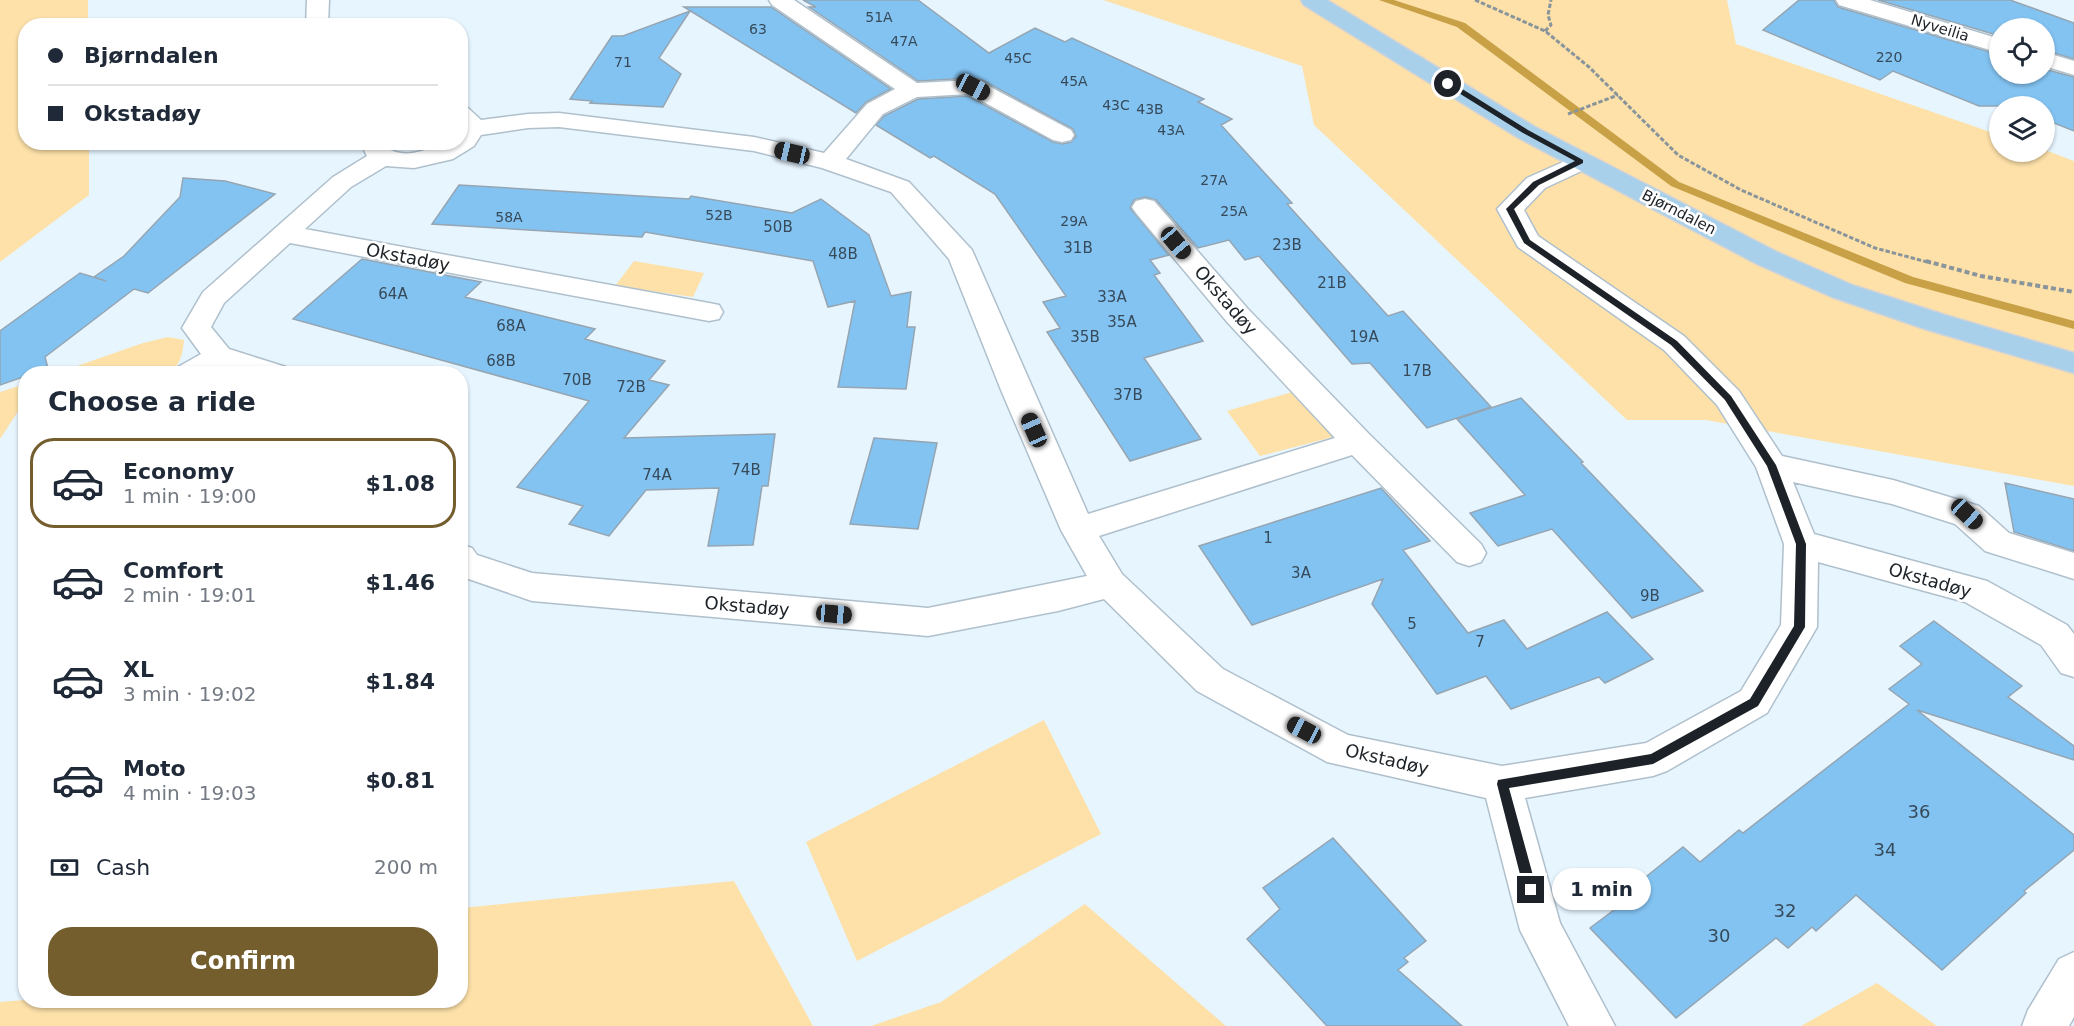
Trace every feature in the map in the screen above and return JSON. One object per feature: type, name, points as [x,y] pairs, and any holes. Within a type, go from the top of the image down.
[{"type":"main road","name":"Bjørndalen","points":[[1312,0],[1526,132],[1767,258],[1842,291],[1935,322],[2074,363]]},
{"type":"street","points":[[317,18],[318,0]]},
{"type":"street","points":[[780,0],[912,90]]},
{"type":"street","name":"Nyveilia","points":[[1847,0],[1989,43]]},
{"type":"street","points":[[2055,62],[2074,68]]},
{"type":"street","points":[[830,162],[875,110],[912,90],[973,87],[1062,135]]},
{"type":"street","name":"Okstadøy","points":[[468,121],[559,120],[754,144],[830,162],[900,186],[962,256],[1016,390],[1078,530],[1110,584],[1210,680],[1341,750],[1502,784],[1653,759],[1754,702],[1799,627],[1801,544],[1772,465],[1728,398],[1674,343],[1527,241],[1510,209],[1536,183],[1581,162]]},
{"type":"street","name":"Okstadøy","points":[[219,356],[196,328],[213,298],[377,150],[401,162],[425,160],[452,150]]},
{"type":"street","name":"Okstadøy","points":[[1145,207],[1238,316],[1358,442],[1469,553]]},
{"type":"street","name":"Okstadøy","points":[[285,234],[709,312]]},
{"type":"street","points":[[202,366],[219,356],[250,366]]},
{"type":"street","points":[[1078,530],[1358,442]]},
{"type":"street","points":[[1772,465],[1893,492],[1967,514],[1997,542],[2074,566]]},
{"type":"street","name":"Okstadøy","points":[[1801,544],[1976,591],[2054,635],[2074,662]]},
{"type":"street","name":"Okstadøy","points":[[468,565],[532,587],[928,622],[1058,597],[1110,584]]},
{"type":"street","points":[[1502,784],[1541,930],[1593,1026]]},
{"type":"street","points":[[2044,1026],[2074,974]]},
{"type":"path","points":[[1475,0],[1545,31],[1589,67],[1678,155],[1752,194],[1875,248],[1981,276],[2074,292]]},
{"type":"path","points":[[1545,31],[1551,25],[1548,15],[1551,0]]},
{"type":"path","points":[[1563,116],[1618,95]]},
{"type":"shaded area","points":[[0,0],[88,0],[88,18],[18,18],[18,150],[89,150],[89,195],[0,262]]},
{"type":"shaded area","points":[[1103,0],[1727,0],[1736,44],[1989,132],[1989,162],[2055,162],[2055,154],[2074,161],[2074,486],[1706,420],[1627,420],[1314,125],[1302,66]]},
{"type":"shaded area","points":[[634,261],[704,273],[693,297],[615,286]]},
{"type":"shaded area","points":[[168,337],[184,340],[183,350],[176,366],[77,366],[143,343]]},
{"type":"shaded area","points":[[18,386],[18,412],[0,439],[0,392]]},
{"type":"shaded area","points":[[1292,392],[1337,436],[1260,456],[1227,411]]},
{"type":"shaded area","points":[[1044,720],[1101,834],[857,961],[806,842]]},
{"type":"shaded area","points":[[734,881],[813,1026],[0,1026],[0,1002],[18,1001],[18,1008],[468,1008],[468,907]]},
{"type":"shaded area","points":[[1085,904],[1226,1026],[871,1026],[941,1002]]},
{"type":"shaded area","points":[[1877,983],[1937,1026],[1801,1026]]},
{"type":"building","points":[[803,0],[918,0],[989,53],[1035,28],[1065,42],[1072,38],[1204,99],[1198,102],[1232,119],[1221,125],[1292,203],[1287,204],[1388,316],[1403,311],[1491,407],[1427,428],[1370,363],[1352,364],[1259,256],[1245,260],[1229,240],[1198,248],[1156,200],[1145,197],[1134,200],[1130,208],[1169,255],[1150,260],[1160,273],[1154,275],[1203,341],[1144,358],[1201,439],[1130,461],[1047,332],[1060,328],[1043,302],[1066,296],[995,194],[934,156],[930,158],[876,125],[884,116],[918,99],[968,96],[1053,142],[1062,144],[1071,142],[1076,136],[1073,129],[982,80],[973,78],[918,81],[809,7],[816,7]]},
{"type":"building","points":[[1799,0],[1834,0],[1838,7],[1989,52],[1989,84],[2055,84],[2055,72],[2074,77],[2074,131],[2055,123],[2055,96],[1989,96],[1989,106],[1979,106],[1893,71],[1880,80],[1763,30]]},
{"type":"building","points":[[1878,0],[2010,0],[2074,23],[2074,59],[2055,53],[2055,18],[1989,18],[1989,33]]},
{"type":"building","points":[[684,7],[771,7],[891,89],[866,102],[856,113]]},
{"type":"building","points":[[690,11],[659,58],[681,74],[663,107],[590,103],[592,101],[570,99],[612,36],[623,36]]},
{"type":"building","points":[[183,178],[225,181],[275,194],[148,293],[134,289],[45,357],[47,366],[18,366],[18,379],[0,385],[0,331],[80,273],[106,281],[94,277],[124,256],[180,197]]},
{"type":"building","points":[[459,185],[689,199],[691,196],[792,213],[821,199],[869,235],[891,296],[911,292],[907,327],[915,327],[906,389],[838,387],[855,301],[828,307],[813,261],[645,232],[642,237],[432,224]]},
{"type":"building","points":[[362,259],[481,282],[465,297],[595,329],[585,339],[665,361],[649,380],[669,385],[624,438],[775,434],[768,486],[762,486],[753,545],[708,546],[719,488],[646,490],[609,536],[569,524],[583,506],[517,487],[589,401],[293,319]]},
{"type":"building","points":[[1521,398],[1703,591],[1632,618],[1552,529],[1498,546],[1470,513],[1525,495],[1457,419]]},
{"type":"building","points":[[874,438],[937,443],[918,529],[850,524]]},
{"type":"building","points":[[2005,483],[2074,499],[2074,551],[2014,532]]},
{"type":"building","points":[[1381,488],[1430,541],[1403,550],[1468,633],[1504,620],[1527,649],[1607,612],[1653,659],[1605,683],[1599,677],[1511,709],[1486,676],[1437,694],[1372,604],[1383,579],[1252,625],[1199,546]]},
{"type":"building","points":[[1934,621],[2022,686],[2008,697],[2074,746],[2074,760],[1917,710],[2074,835],[2074,850],[2024,891],[2026,893],[1942,970],[1856,895],[1816,931],[1812,927],[1788,948],[1776,938],[1676,1018],[1590,928],[1647,885],[1642,880],[1683,847],[1700,862],[1739,830],[1743,833],[1909,704],[1889,689],[1922,664],[1900,646]]},
{"type":"building","points":[[1333,838],[1426,941],[1404,958],[1408,962],[1398,970],[1462,1026],[1327,1026],[1247,939],[1280,909],[1263,888]]},
{"type":"waterway","points":[[1384,0],[1461,25],[1675,184],[1909,280],[2074,325]]},
{"type":"route","points":[[1448,84],[1526,132],[1581,162],[1536,183],[1510,209],[1527,241],[1674,343],[1728,398],[1772,465],[1801,544],[1799,627],[1754,702],[1653,759],[1502,784],[1531,890]]}]
